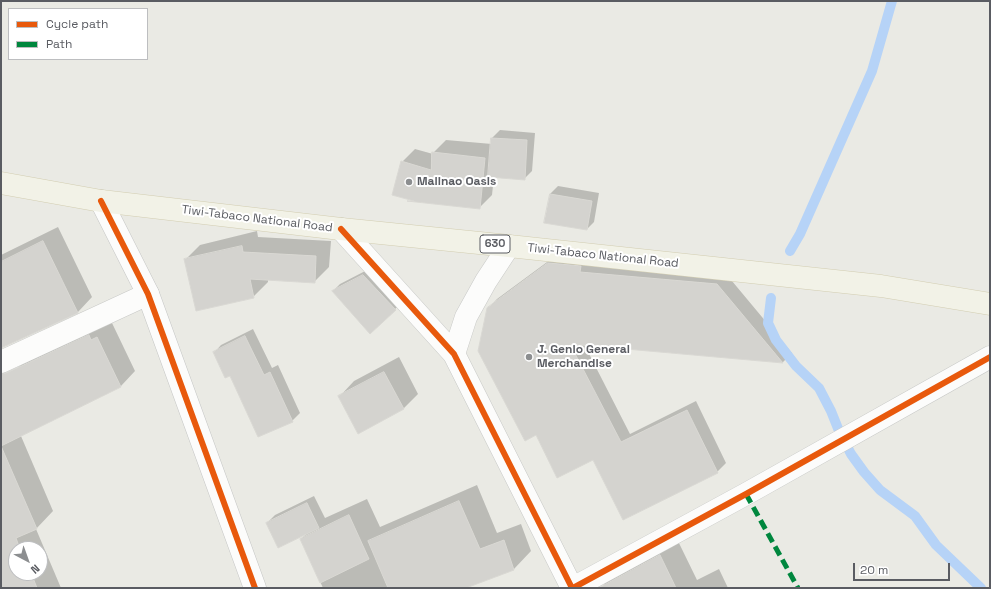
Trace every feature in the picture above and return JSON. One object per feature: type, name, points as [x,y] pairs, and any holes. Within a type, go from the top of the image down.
[{"type":"main road","name":"Tiwi-Tabaco National Road","points":[[1,183],[101,201],[341,229],[881,286],[990,304]]},
{"type":"street","points":[[101,201],[148,294],[255,588]]},
{"type":"street","points":[[341,229],[454,354],[573,588],[746,494],[990,357]]},
{"type":"street","points":[[454,354],[466,317],[486,281],[510,246]]},
{"type":"street","points":[[1,362],[148,294]]},
{"type":"building","points":[[491,138],[527,140],[525,180],[488,177]]},
{"type":"building","points":[[432,152],[485,158],[480,209],[407,201],[414,201],[392,195],[401,161],[431,170]]},
{"type":"building","points":[[550,194],[592,201],[587,230],[544,223]]},
{"type":"building","points":[[43,241],[78,313],[1,348],[1,262]]},
{"type":"building","points":[[242,246],[243,252],[316,256],[315,283],[250,279],[254,298],[196,311],[184,259]]},
{"type":"building","name":"J. Genio General Merchandise","points":[[548,263],[581,266],[580,272],[717,284],[783,363],[570,344],[621,442],[687,410],[718,473],[623,520],[593,460],[557,478],[536,435],[525,441],[478,351],[487,308]]},
{"type":"building","points":[[363,275],[396,310],[370,334],[332,291]]},
{"type":"building","points":[[89,335],[91,340],[97,337],[121,387],[1,446],[1,374]]},
{"type":"building","points":[[245,336],[264,375],[270,372],[293,422],[258,437],[230,376],[225,378],[213,352]]},
{"type":"building","points":[[384,372],[404,409],[358,434],[338,396]]},
{"type":"building","points":[[1,446],[37,529],[16,538],[17,541],[8,541],[8,581],[34,581],[37,588],[1,588]]},
{"type":"building","points":[[459,501],[480,549],[504,540],[514,570],[466,588],[388,588],[368,541]]},
{"type":"building","points":[[307,503],[319,528],[278,548],[266,523]]},
{"type":"building","points":[[349,515],[369,559],[320,583],[300,539]]},
{"type":"building","points":[[660,555],[676,588],[599,588]]},
{"type":"waterway","points":[[790,251],[800,234],[872,71],[892,1]]},
{"type":"waterway","points":[[771,298],[768,323],[776,340],[796,366],[819,388],[851,454],[864,472],[880,490],[915,516],[936,545],[981,588]]},
{"type":"marked path","points":[[746,494],[798,588]]},
{"type":"cycle path","points":[[101,201],[148,294],[255,588]]},
{"type":"cycle path","points":[[341,229],[454,354],[572,588]]},
{"type":"cycle path","points":[[573,588],[746,494],[990,357]]},
{"type":"place","name":"Malinao Oasis","points":[[409,182]]},
{"type":"place","name":"J. Genio General Merchandise","points":[[529,357]]}]
